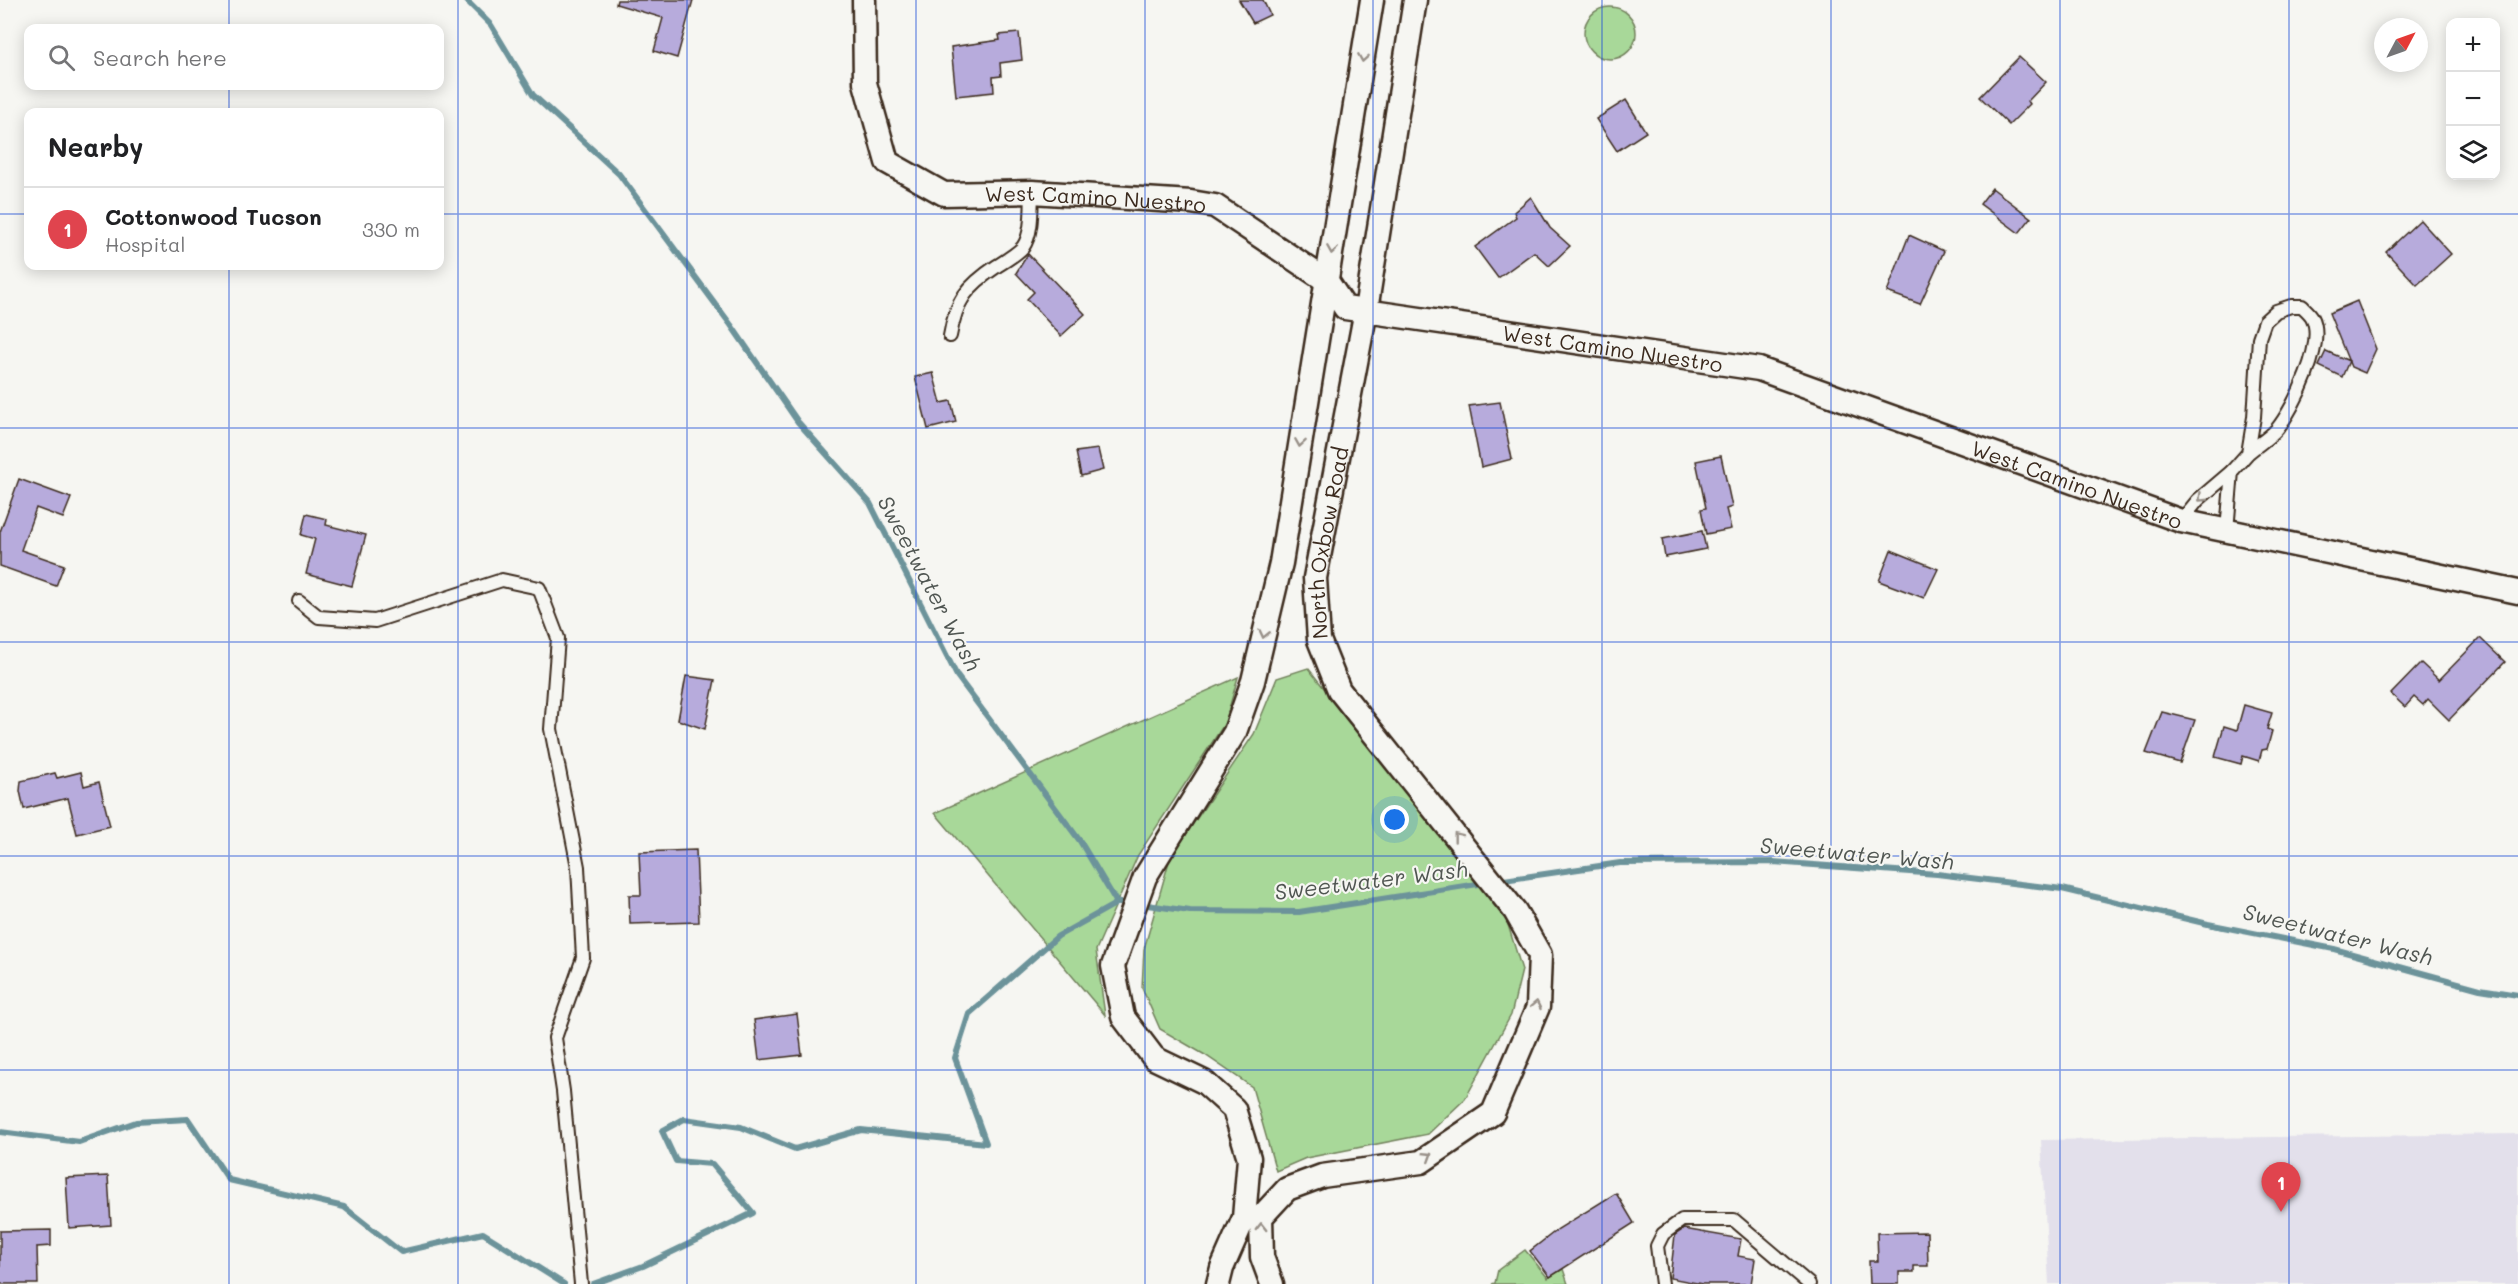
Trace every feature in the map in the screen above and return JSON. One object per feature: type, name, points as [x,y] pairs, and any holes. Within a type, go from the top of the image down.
[{"type":"street","name":"West Camino Nuestro","points":[[864,0],[865,83],[887,162],[944,194],[1032,192],[1191,202],[1215,206],[1327,281],[1345,308],[1759,369],[2181,521],[2518,592]]},
{"type":"street","name":"North Oxbow Road","points":[[1218,1284],[1222,1268],[1244,1218],[1249,1158],[1234,1109],[1204,1082],[1154,1058],[1123,1017],[1113,966],[1145,877],[1235,732],[1253,681],[1281,562],[1372,0]]},
{"type":"street","name":"North Oxbow Road","points":[[1272,1284],[1262,1257],[1261,1217],[1287,1189],[1322,1176],[1421,1162],[1493,1113],[1538,1007],[1540,955],[1515,911],[1340,690],[1319,640],[1315,578],[1366,310],[1415,0]]},
{"type":"lane","points":[[950,336],[953,317],[965,292],[976,280],[1023,247],[1029,230],[1032,192]]},
{"type":"lane","points":[[2181,521],[2199,500],[2232,471],[2248,453],[2277,429],[2294,400],[2314,354],[2315,334],[2312,317],[2302,306],[2291,306],[2276,311],[2265,321],[2259,338],[2254,417],[2248,453]]},
{"type":"lane","points":[[2227,531],[2232,471]]},
{"type":"lane","points":[[299,601],[319,617],[375,621],[502,580],[539,588],[558,638],[551,729],[578,867],[583,958],[555,1038],[564,1102],[581,1284]]},
{"type":"lane","points":[[1662,1284],[1657,1246],[1663,1234],[1682,1220],[1734,1220],[1809,1284]]},
{"type":"shaded area","points":[[2518,1134],[2518,1284],[2049,1284],[2041,1140]]},
{"type":"green space","points":[[1610,7],[1620,9],[1628,15],[1634,23],[1636,33],[1634,43],[1628,51],[1620,57],[1610,59],[1600,57],[1592,51],[1586,43],[1584,33],[1586,23],[1592,15],[1600,9]]},
{"type":"green space","points":[[1308,668],[1505,915],[1522,970],[1511,1015],[1465,1099],[1428,1134],[1306,1158],[1276,1171],[1252,1087],[1205,1055],[1160,1029],[1142,988],[1144,949],[1170,858],[1254,734],[1277,678]]},
{"type":"green space","points":[[1238,677],[1225,723],[1138,855],[1096,950],[1105,1015],[935,813]]},
{"type":"green space","points":[[1525,1250],[1548,1278],[1563,1269],[1568,1284],[1492,1284],[1495,1283],[1498,1270]]},
{"type":"building","points":[[617,0],[693,0],[677,58],[654,51],[663,18],[616,4]]},
{"type":"building","points":[[1239,0],[1263,0],[1270,15],[1253,23]]},
{"type":"building","points":[[1019,33],[1022,60],[1000,63],[1001,76],[993,77],[994,92],[956,96],[951,47],[1000,40],[999,35]]},
{"type":"building","points":[[2019,57],[2046,82],[2028,101],[2030,104],[2009,125],[1980,97]]},
{"type":"building","points":[[1626,100],[1646,132],[1617,151],[1596,119]]},
{"type":"building","points":[[1992,188],[2031,218],[2019,233],[1980,204]]},
{"type":"building","points":[[1531,197],[1550,228],[1570,246],[1549,266],[1534,252],[1498,278],[1475,247],[1516,217],[1514,212]]},
{"type":"building","points":[[2420,220],[2451,254],[2417,285],[2386,252]]},
{"type":"building","points":[[1909,235],[1944,251],[1920,304],[1887,292]]},
{"type":"building","points":[[1028,254],[1085,314],[1061,336],[1027,299],[1034,292],[1016,273]]},
{"type":"building","points":[[2357,301],[2376,349],[2365,373],[2351,367],[2329,313]]},
{"type":"building","points":[[2326,351],[2349,361],[2342,377],[2319,366]]},
{"type":"building","points":[[933,373],[941,403],[951,401],[956,422],[928,429],[915,377]]},
{"type":"building","points":[[1500,402],[1512,459],[1481,467],[1469,406]]},
{"type":"building","points":[[1098,449],[1103,470],[1081,476],[1076,452]]},
{"type":"building","points":[[1721,456],[1732,507],[1726,509],[1731,529],[1706,534],[1701,509],[1706,508],[1696,461]]},
{"type":"building","points":[[19,479],[71,498],[63,518],[36,508],[21,550],[64,565],[56,586],[0,566],[0,532]]},
{"type":"building","points":[[306,514],[327,519],[326,525],[366,535],[352,586],[306,574],[315,539],[301,535]]},
{"type":"building","points":[[1702,531],[1706,549],[1665,557],[1662,539]]},
{"type":"building","points":[[1891,550],[1938,569],[1924,598],[1879,581]]},
{"type":"building","points":[[2480,638],[2505,662],[2449,720],[2428,699],[2423,705],[2414,697],[2405,707],[2391,694],[2421,663],[2439,680]]},
{"type":"building","points":[[686,676],[715,680],[705,729],[678,720]]},
{"type":"building","points":[[2244,705],[2272,713],[2267,729],[2272,731],[2267,749],[2262,750],[2259,761],[2243,756],[2241,764],[2215,757],[2224,726],[2237,730]]},
{"type":"building","points":[[2162,712],[2195,720],[2180,763],[2146,753]]},
{"type":"building","points":[[81,772],[84,786],[99,782],[110,826],[77,834],[68,798],[24,809],[20,791],[21,781],[55,773],[57,778]]},
{"type":"building","points":[[696,850],[699,922],[630,924],[629,895],[641,895],[639,852]]},
{"type":"building","points":[[797,1014],[802,1055],[759,1060],[754,1020]]},
{"type":"building","points":[[108,1176],[111,1225],[69,1228],[66,1178]]},
{"type":"building","points":[[1616,1193],[1634,1223],[1550,1277],[1530,1251],[1558,1229]]},
{"type":"building","points":[[1684,1229],[1741,1239],[1738,1256],[1755,1259],[1751,1284],[1702,1284],[1670,1278],[1675,1235]]},
{"type":"building","points":[[51,1230],[51,1246],[37,1247],[38,1284],[0,1284],[0,1231]]},
{"type":"building","points":[[1927,1232],[1928,1266],[1914,1266],[1914,1272],[1899,1272],[1899,1284],[1870,1284],[1869,1261],[1878,1261],[1877,1233]]},
{"type":"waterway","name":"Sweetwater Wash","points":[[466,0],[491,25],[533,95],[619,174],[731,325],[798,422],[870,503],[957,676],[1080,841],[1117,903],[1130,903]]},
{"type":"waterway","name":"Sweetwater Wash","points":[[1497,881],[1620,863],[1773,862],[1937,874],[2062,889],[2208,924],[2334,949],[2480,989],[2518,995]]},
{"type":"waterway","name":"Sweetwater Wash","points":[[1140,904],[1190,911],[1299,912],[1484,883]]},
{"type":"waterway","points":[[593,1284],[643,1266],[753,1213],[712,1164],[676,1161],[662,1131],[684,1119],[741,1127],[795,1149],[861,1130],[986,1143],[955,1058],[969,1014],[1058,936],[1117,903]]},
{"type":"waterway","points":[[0,1132],[79,1142],[136,1122],[188,1119],[229,1180],[344,1207],[401,1252],[483,1233],[564,1284]]},
{"type":"place","name":"Cottonwood Tucson","points":[[2281,1212]]}]
